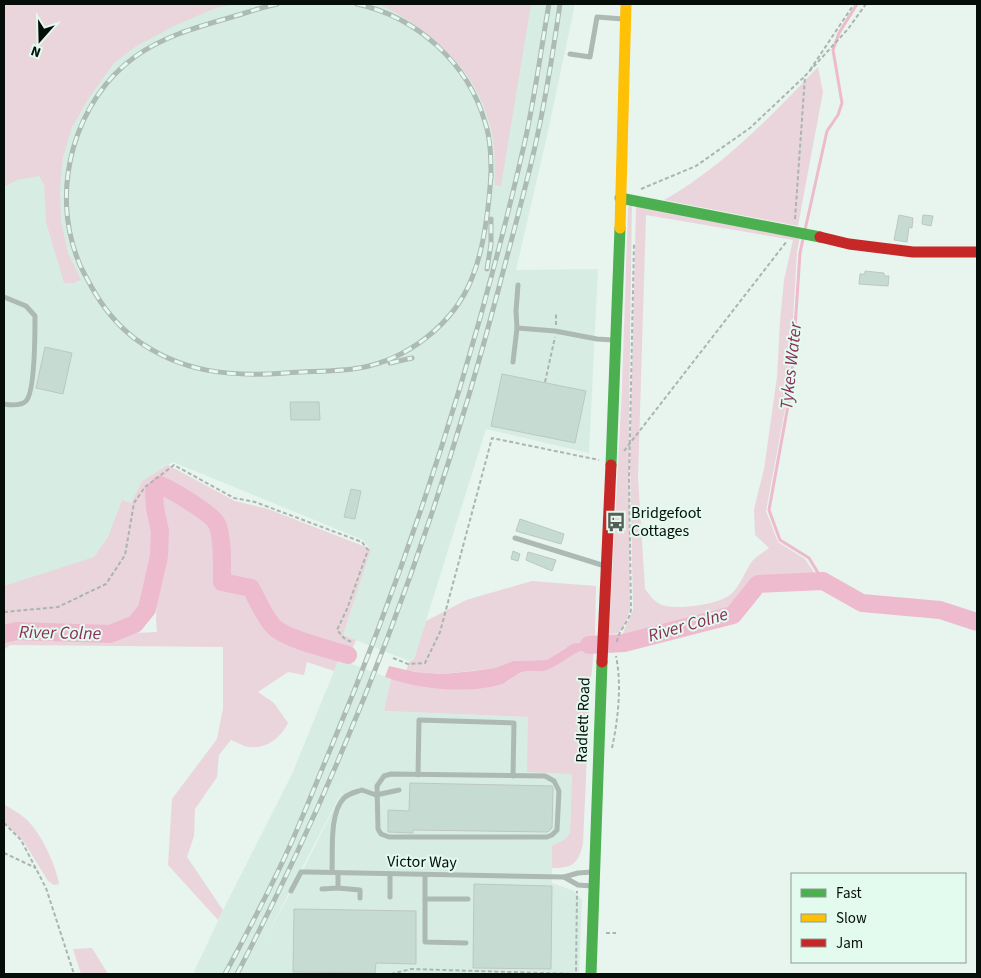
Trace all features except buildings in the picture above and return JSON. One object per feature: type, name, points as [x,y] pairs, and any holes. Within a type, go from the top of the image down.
[{"type":"main road","name":"Radlett Road","points":[[591,974],[593,872],[616,340],[626,4]]},
{"type":"main road","points":[[620,198],[848,244],[912,252],[977,252]]},
{"type":"lane","points":[[570,54],[590,57],[597,17],[626,20]]},
{"type":"lane","points":[[512,362],[517,328],[518,285]]},
{"type":"lane","points":[[4,297],[26,306],[35,316],[35,355],[29,395],[26,401],[18,405],[4,404]]},
{"type":"lane","points":[[517,328],[555,331],[597,340],[616,340]]},
{"type":"lane","points":[[515,538],[606,566]]},
{"type":"lane","points":[[418,774],[419,720],[514,723],[513,776]]},
{"type":"lane","points":[[391,774],[418,774],[545,776],[558,786],[558,830],[547,837],[389,837],[381,834],[378,829],[376,786],[384,776],[391,774]]},
{"type":"lane","points":[[338,888],[335,872],[334,820],[340,803],[345,797],[362,790],[376,795],[399,790]]},
{"type":"lane","name":"Victor Way","points":[[291,891],[301,872],[564,877],[578,873],[593,872]]},
{"type":"lane","points":[[390,874],[390,897]]},
{"type":"lane","points":[[425,875],[425,942],[466,943]]},
{"type":"lane","name":"Victor Way","points":[[564,877],[578,885],[593,886]]},
{"type":"lane","points":[[322,888],[360,890],[360,898]]},
{"type":"lane","points":[[425,899],[468,899]]},
{"type":"path","points":[[393,658],[408,664],[426,663],[440,632],[492,438],[611,465],[801,233],[805,76],[854,4]]},
{"type":"path","points":[[620,198],[696,166],[750,128],[805,76],[848,29],[866,4]]},
{"type":"path","points":[[618,634],[627,622],[631,609],[630,443],[634,239]]},
{"type":"path","points":[[545,382],[555,331],[556,312]]},
{"type":"path","points":[[4,612],[58,606],[106,584],[125,554],[134,503],[145,487],[174,465],[234,498],[255,502],[362,542],[368,550],[347,610],[337,630],[344,638],[353,643]]},
{"type":"path","points":[[4,823],[21,840],[46,888],[74,974]]},
{"type":"path","points":[[4,853],[37,869]]},
{"type":"path","points":[[392,974],[411,969],[576,974],[578,885]]},
{"type":"path","points":[[251,974],[258,974]]},
{"type":"shaded area","points":[[4,4],[237,4],[216,8],[176,25],[135,47],[114,63],[89,98],[72,127],[63,157],[60,189],[61,221],[68,253],[81,280],[74,283],[64,283],[46,222],[44,184],[39,176],[17,180],[4,187]]},
{"type":"shaded area","points":[[9,4],[575,4],[516,270],[598,269],[589,453],[486,429],[414,659],[409,661],[343,635],[370,549],[363,540],[173,462],[142,481],[97,575],[4,601],[4,6]]},
{"type":"shaded area","points":[[379,4],[531,4],[501,186],[495,185],[494,145],[487,116],[478,94],[467,75],[437,42],[400,15]]},
{"type":"shaded area","points":[[818,67],[823,92],[798,226],[664,200],[686,187],[745,140]]},
{"type":"shaded area","points":[[632,202],[629,417],[630,609],[626,622],[619,633],[609,634],[622,389],[628,208]]},
{"type":"shaded area","points":[[636,205],[800,236],[797,252],[789,388],[766,511],[778,542],[805,559],[818,578],[756,581],[730,614],[622,640],[622,635],[633,610],[630,459]],"holes":[[[646,215],[793,240],[784,280],[777,377],[764,469],[754,509],[755,535],[769,548],[752,561],[737,588],[724,599],[696,606],[677,607],[659,604],[645,589],[638,478]]]},
{"type":"shaded area","points":[[168,465],[235,501],[268,509],[371,549],[343,635],[356,640],[347,662],[339,659],[334,671],[307,662],[304,675],[288,672],[258,692],[274,703],[288,723],[282,733],[273,741],[262,746],[248,747],[231,740],[219,755],[217,777],[195,809],[194,836],[187,857],[223,910],[218,920],[168,865],[172,799],[217,739],[223,708],[223,647],[10,645],[4,650],[4,636],[19,633],[112,637],[133,633],[157,632],[156,610],[167,544],[160,519],[161,495],[168,492],[212,524],[217,522],[190,500],[175,490],[159,483],[151,491],[157,532],[156,557],[144,608],[133,622],[110,632],[15,628],[4,631],[4,586],[94,557],[108,537],[122,500],[131,503],[142,481]]},
{"type":"shaded area","points":[[532,581],[596,586],[595,640],[583,641],[565,648],[547,660],[513,661],[495,668],[443,674],[406,671],[409,662],[414,659],[426,621],[466,600]]},
{"type":"shaded area","points":[[595,640],[594,650],[586,650],[575,654],[546,670],[522,672],[502,684],[486,688],[442,689],[412,685],[385,677],[389,666],[415,672],[443,674],[495,668],[513,661],[547,660],[572,644]]},
{"type":"shaded area","points":[[594,650],[590,689],[583,844],[574,864],[552,868],[552,846],[565,839],[570,833],[572,774],[527,772],[528,717],[384,711],[391,679],[435,688],[461,689],[486,687],[507,682],[515,675],[523,672],[538,671],[556,666],[570,655]]},
{"type":"shaded area","points":[[339,659],[391,679],[384,711],[528,717],[572,774],[570,833],[565,839],[552,846],[552,883],[574,891],[582,900],[579,974],[193,974],[223,910],[292,774]],"holes":[[[350,776],[304,868],[264,941]]]},
{"type":"shaded area","points":[[4,804],[25,818],[37,833],[51,859],[59,884],[54,885],[48,881],[24,842],[4,822]]},
{"type":"shaded area","points":[[92,948],[108,974],[81,974],[73,949]]},
{"type":"waterway","points":[[805,230],[827,131],[838,115],[842,103],[833,50],[839,33],[857,4]]},
{"type":"waterway","name":"Tykes Water","points":[[803,239],[800,253],[791,389],[769,510],[780,540],[809,558],[823,581]]},
{"type":"waterway","name":"River Colne","points":[[4,634],[17,631],[110,634],[135,624],[147,609],[159,556],[160,531],[154,492],[160,485],[199,508],[217,524],[221,544],[222,582],[251,588],[268,620],[281,632],[299,640],[348,655]]},
{"type":"waterway","name":"River Colne","points":[[589,645],[624,643],[733,615],[758,584],[823,581],[862,603],[940,610],[977,622]]},
{"type":"railway","points":[[277,4],[190,30],[146,49],[115,75],[97,97],[83,121],[73,148],[68,176],[67,205],[70,233],[79,263],[95,293],[115,321],[127,333],[152,350],[170,359],[188,366],[226,373],[265,374],[341,370],[377,364],[394,357],[411,348],[441,325],[464,295],[472,278],[483,241],[491,174]]},
{"type":"railway","points":[[357,4],[379,10],[419,31],[453,62],[466,80],[485,122],[490,143],[491,179]]},
{"type":"railway","points":[[225,974],[266,897],[299,825],[360,676],[416,526],[464,374],[506,219],[529,124],[549,4]]},
{"type":"railway","points":[[237,974],[317,809],[353,725],[387,640],[447,467],[474,379],[530,169],[552,59],[560,4]]},
{"type":"railway","points":[[487,269],[491,244],[491,219]]},
{"type":"railway","points":[[390,363],[412,358]]},
{"type":"traffic: fast","points":[[620,198],[820,237]]},
{"type":"traffic: fast","points":[[611,465],[620,228]]},
{"type":"traffic: fast","points":[[591,974],[602,662]]},
{"type":"traffic: slow","points":[[620,228],[626,4]]},
{"type":"traffic: jam","points":[[820,237],[849,244],[913,252],[977,252]]},
{"type":"traffic: jam","points":[[602,662],[611,465]]},
{"type":"place","name":"Bridgefoot Cottages","points":[[616,522]]}]
